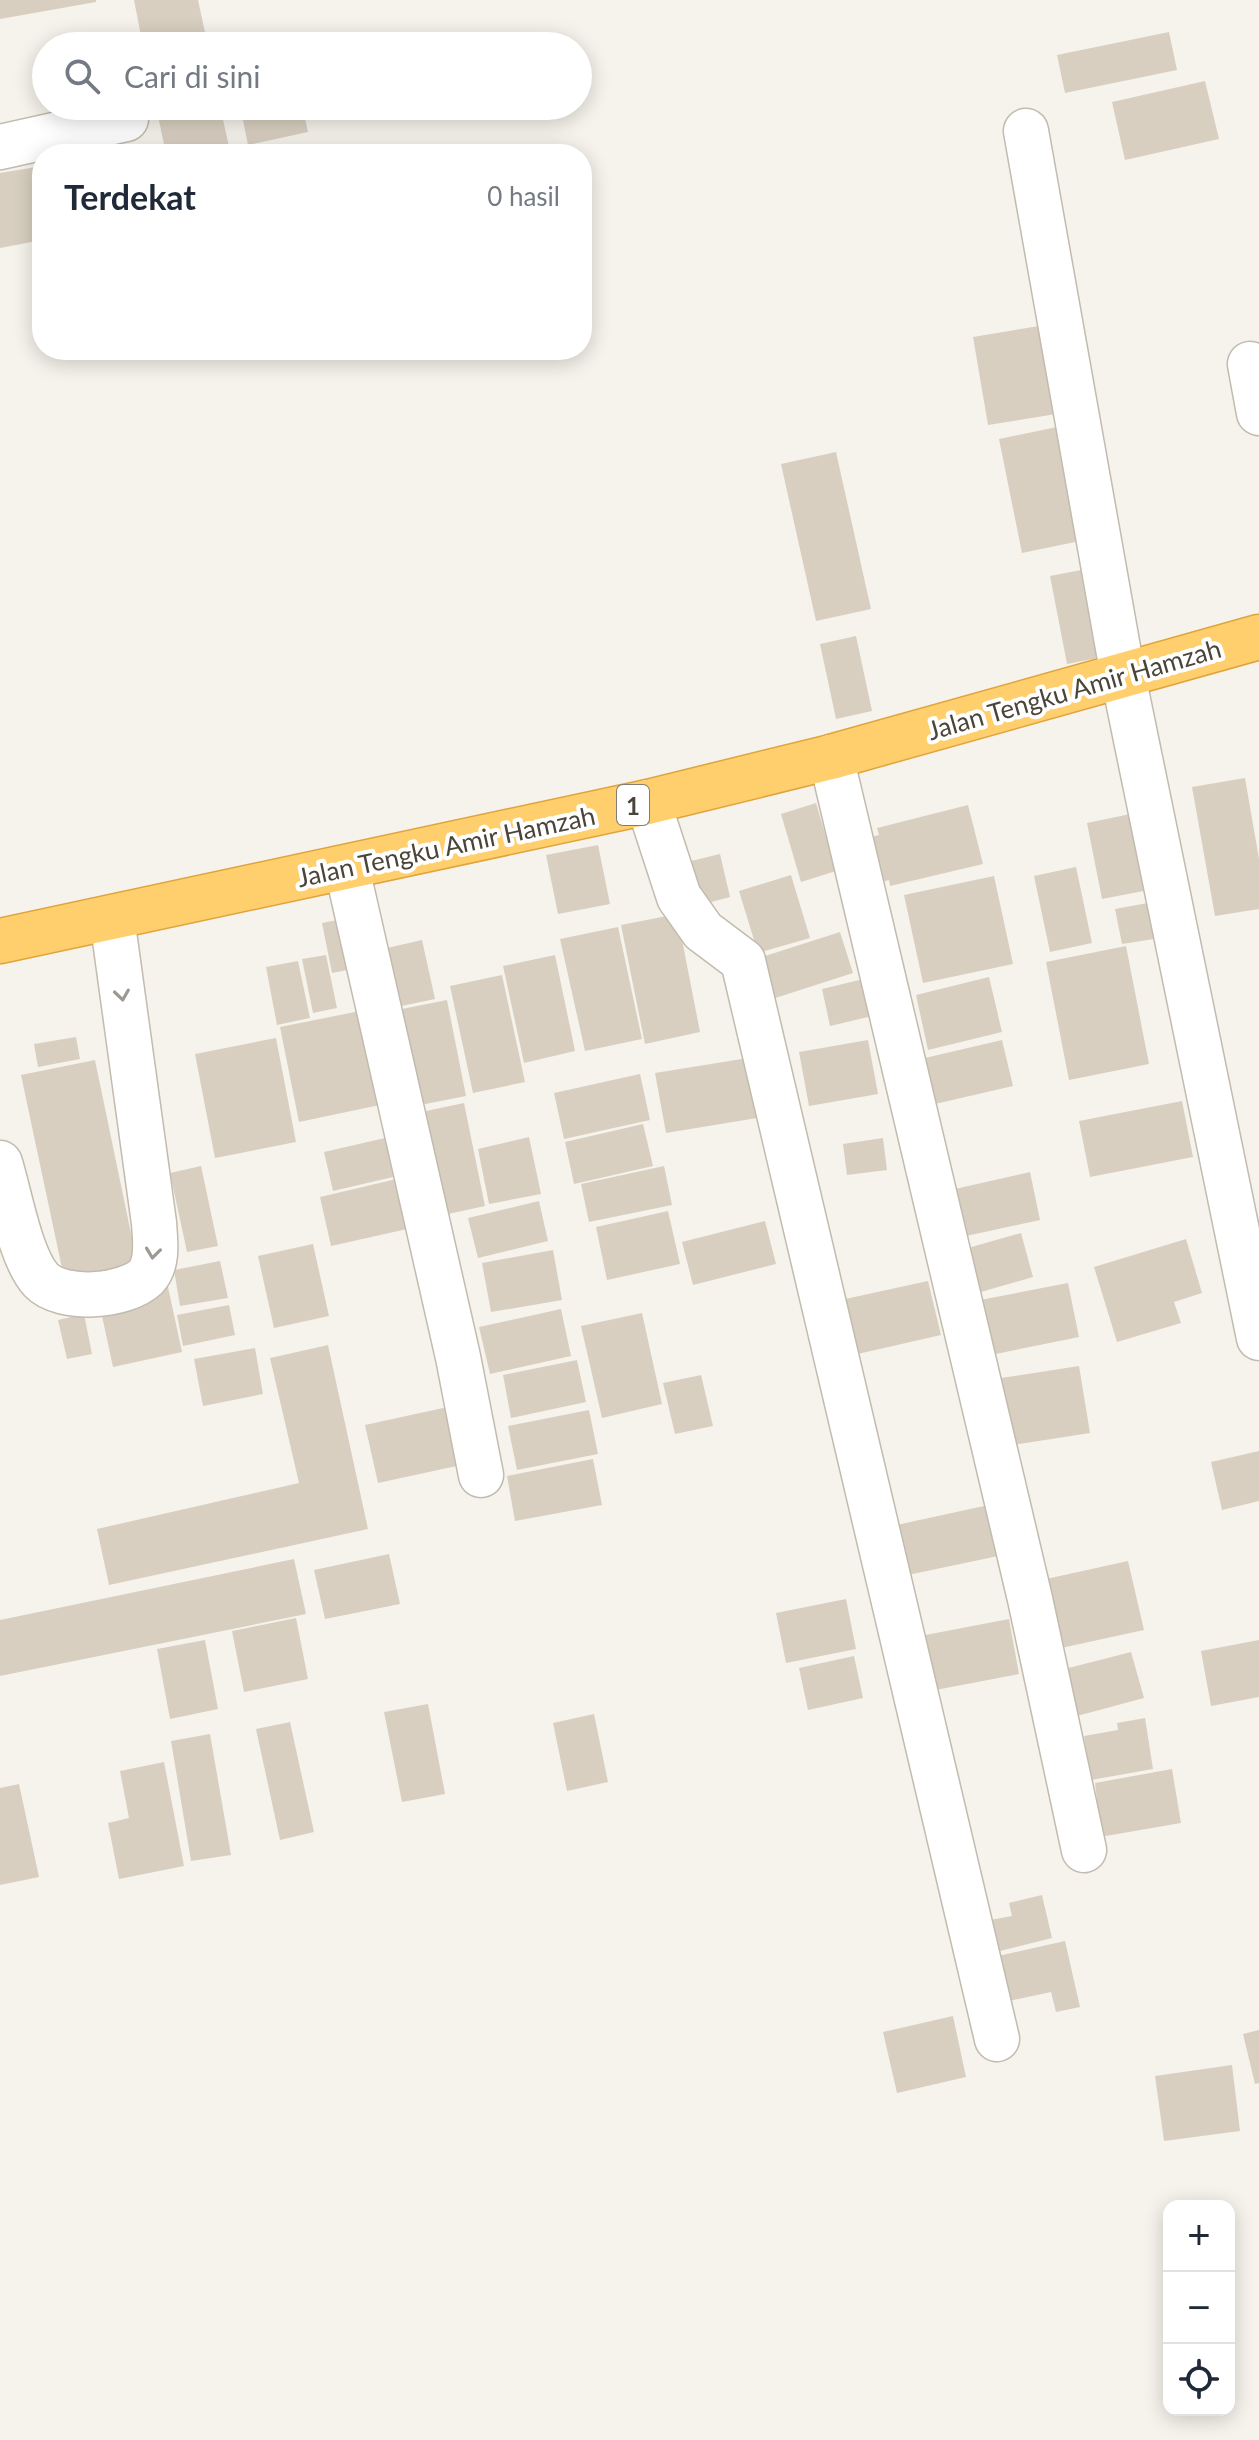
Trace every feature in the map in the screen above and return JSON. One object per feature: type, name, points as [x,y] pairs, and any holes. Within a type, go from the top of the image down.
[{"type":"highway","name":"Jalan Tengku Amir Hamzah","points":[[0,941],[648,802],[831,757],[1259,637]]},
{"type":"street","points":[[0,147],[122,120]]},
{"type":"street","points":[[1026,131],[1123,676],[1259,1338]]},
{"type":"street","points":[[1250,364],[1259,413]]},
{"type":"street","points":[[831,757],[1030,1599],[1084,1850]]},
{"type":"street","points":[[648,802],[679,897],[703,931],[743,961],[997,2039]]},
{"type":"street","points":[[347,869],[458,1357],[481,1475]]},
{"type":"street","points":[[0,1163],[32,1267],[50,1288],[79,1296],[114,1291],[145,1277],[153,1264],[154,1223],[112,918]]},
{"type":"building","points":[[0,0],[96,0],[96,2],[0,19]]},
{"type":"building","points":[[134,0],[198,0],[205,32],[140,32]]},
{"type":"building","points":[[1169,32],[1177,70],[1065,93],[1057,55]]},
{"type":"building","points":[[1205,81],[1219,139],[1125,160],[1112,102]]},
{"type":"building","points":[[159,120],[223,120],[228,144],[164,144]]},
{"type":"building","points":[[243,120],[305,120],[308,132],[248,144]]},
{"type":"building","points":[[32,168],[32,242],[0,248],[0,173]]},
{"type":"building","points":[[1039,326],[1056,414],[988,425],[973,337]]},
{"type":"building","points":[[1057,427],[1080,541],[1022,553],[999,439]]},
{"type":"building","points":[[836,452],[871,609],[816,621],[781,464]]},
{"type":"building","points":[[1097,567],[1113,655],[1067,664],[1050,576]]},
{"type":"building","points":[[856,636],[872,711],[836,719],[820,644]]},
{"type":"building","points":[[1245,778],[1259,859],[1259,909],[1215,916],[1192,787]]},
{"type":"building","points":[[816,803],[836,871],[801,882],[781,814]]},
{"type":"building","points":[[968,805],[983,864],[890,886],[889,880],[866,886],[855,841],[879,835],[877,828]]},
{"type":"building","points":[[1140,812],[1154,889],[1102,899],[1087,823]]},
{"type":"building","points":[[598,845],[610,904],[558,914],[546,855]]},
{"type":"building","points":[[720,854],[730,897],[700,905],[691,861]]},
{"type":"building","points":[[1076,867],[1092,943],[1050,952],[1034,876]]},
{"type":"building","points":[[791,875],[810,938],[758,953],[739,891]]},
{"type":"building","points":[[994,876],[1013,964],[923,983],[904,895]]},
{"type":"building","points":[[1153,902],[1160,938],[1122,944],[1115,909]]},
{"type":"building","points":[[677,914],[700,1032],[645,1044],[621,925]]},
{"type":"building","points":[[348,918],[358,968],[332,973],[322,923]]},
{"type":"building","points":[[618,927],[642,1039],[585,1051],[560,939]]},
{"type":"building","points":[[840,932],[853,973],[766,1001],[753,960]]},
{"type":"building","points":[[422,940],[435,999],[382,1010],[370,952]]},
{"type":"building","points":[[1126,946],[1149,1064],[1069,1080],[1046,962]]},
{"type":"building","points":[[326,955],[337,1008],[313,1013],[302,959]]},
{"type":"building","points":[[555,955],[575,1051],[524,1063],[503,966]]},
{"type":"building","points":[[298,961],[310,1018],[277,1025],[266,967]]},
{"type":"building","points":[[502,975],[525,1082],[473,1093],[450,986]]},
{"type":"building","points":[[876,976],[885,1013],[830,1026],[822,989]]},
{"type":"building","points":[[989,977],[1002,1032],[928,1050],[916,995]]},
{"type":"building","points":[[447,1000],[466,1096],[405,1108],[387,1012]]},
{"type":"building","points":[[375,1008],[394,1102],[299,1122],[280,1027]]},
{"type":"building","points":[[76,1037],[80,1059],[38,1067],[34,1044]]},
{"type":"building","points":[[276,1038],[296,1142],[215,1158],[195,1054]]},
{"type":"building","points":[[868,1040],[878,1094],[809,1106],[799,1052]]},
{"type":"building","points":[[1002,1040],[1013,1086],[935,1104],[925,1058]]},
{"type":"building","points":[[748,1058],[757,1118],[666,1133],[655,1073]]},
{"type":"building","points":[[95,1060],[139,1272],[66,1287],[21,1075]]},
{"type":"building","points":[[640,1074],[650,1120],[564,1139],[554,1093]]},
{"type":"building","points":[[1182,1101],[1193,1157],[1090,1177],[1079,1121]]},
{"type":"building","points":[[464,1103],[485,1206],[439,1216],[407,1115]]},
{"type":"building","points":[[643,1124],[653,1166],[574,1184],[565,1142]]},
{"type":"building","points":[[529,1137],[541,1194],[489,1204],[478,1149]]},
{"type":"building","points":[[385,1138],[393,1177],[333,1191],[324,1152]]},
{"type":"building","points":[[883,1138],[887,1170],[847,1175],[843,1144]]},
{"type":"building","points":[[201,1166],[218,1246],[187,1252],[170,1173]]},
{"type":"building","points":[[664,1166],[672,1205],[589,1222],[581,1184]]},
{"type":"building","points":[[1030,1172],[1040,1220],[966,1236],[955,1189]]},
{"type":"building","points":[[405,1177],[416,1227],[331,1246],[320,1197]]},
{"type":"building","points":[[539,1201],[548,1241],[478,1258],[468,1218]]},
{"type":"building","points":[[668,1211],[680,1264],[607,1280],[596,1227]]},
{"type":"building","points":[[765,1221],[776,1264],[693,1285],[682,1242]]},
{"type":"building","points":[[1021,1233],[1033,1277],[981,1292],[968,1248]]},
{"type":"building","points":[[1186,1239],[1202,1293],[1174,1302],[1181,1323],[1117,1342],[1094,1267]]},
{"type":"building","points":[[313,1244],[329,1316],[274,1328],[258,1256]]},
{"type":"building","points":[[553,1250],[562,1300],[491,1312],[482,1263]]},
{"type":"building","points":[[220,1261],[228,1298],[180,1306],[174,1270]]},
{"type":"building","points":[[928,1281],[941,1335],[849,1356],[836,1301]]},
{"type":"building","points":[[1068,1283],[1079,1337],[986,1356],[975,1301]]},
{"type":"building","points":[[168,1287],[182,1352],[113,1367],[99,1302]]},
{"type":"building","points":[[229,1305],[235,1335],[183,1346],[177,1315]]},
{"type":"building","points":[[561,1309],[571,1356],[490,1374],[479,1327]]},
{"type":"building","points":[[642,1313],[662,1404],[602,1418],[581,1326]]},
{"type":"building","points":[[84,1314],[92,1354],[67,1359],[58,1320]]},
{"type":"building","points":[[328,1345],[368,1529],[109,1585],[97,1529],[299,1483],[270,1358]]},
{"type":"building","points":[[255,1348],[263,1394],[203,1406],[194,1359]]},
{"type":"building","points":[[577,1360],[586,1402],[511,1418],[503,1375]]},
{"type":"building","points":[[1079,1366],[1090,1433],[1012,1445],[1001,1378]]},
{"type":"building","points":[[701,1375],[713,1426],[675,1434],[663,1383]]},
{"type":"building","points":[[452,1406],[466,1464],[378,1483],[365,1425]]},
{"type":"building","points":[[589,1410],[598,1454],[517,1470],[508,1426]]},
{"type":"building","points":[[1259,1451],[1259,1501],[1222,1510],[1211,1462]]},
{"type":"building","points":[[593,1459],[602,1505],[515,1521],[507,1476]]},
{"type":"building","points":[[993,1504],[1003,1555],[903,1576],[892,1526]]},
{"type":"building","points":[[389,1554],[400,1604],[325,1619],[314,1570]]},
{"type":"building","points":[[294,1559],[306,1614],[0,1676],[0,1620]]},
{"type":"building","points":[[1128,1561],[1144,1630],[1052,1650],[1037,1581]]},
{"type":"building","points":[[846,1599],[856,1649],[786,1663],[776,1613]]},
{"type":"building","points":[[296,1618],[308,1679],[244,1692],[232,1631]]},
{"type":"building","points":[[1009,1619],[1019,1674],[920,1693],[910,1638]]},
{"type":"building","points":[[205,1640],[218,1709],[170,1719],[157,1649]]},
{"type":"building","points":[[1259,1640],[1259,1697],[1211,1706],[1201,1651]]},
{"type":"building","points":[[1131,1652],[1144,1698],[1062,1720],[1049,1673]]},
{"type":"building","points":[[854,1656],[863,1698],[808,1710],[799,1668]]},
{"type":"building","points":[[428,1704],[445,1794],[402,1802],[384,1712]]},
{"type":"building","points":[[594,1714],[608,1782],[567,1791],[553,1723]]},
{"type":"building","points":[[1145,1718],[1153,1769],[1091,1780],[1084,1736],[1118,1730],[1117,1723]]},
{"type":"building","points":[[290,1722],[314,1832],[280,1840],[256,1729]]},
{"type":"building","points":[[210,1734],[231,1855],[191,1861],[171,1741]]},
{"type":"building","points":[[164,1762],[184,1866],[119,1879],[108,1823],[129,1818],[120,1771]]},
{"type":"building","points":[[1172,1769],[1181,1823],[1094,1838],[1087,1802],[1097,1800],[1095,1783]]},
{"type":"building","points":[[19,1784],[39,1877],[0,1885],[0,1788]]},
{"type":"building","points":[[1042,1895],[1052,1938],[992,1953],[985,1921],[1012,1916],[1009,1903]]},
{"type":"building","points":[[1065,1941],[1080,2007],[1056,2012],[1051,1992],[1009,2001],[998,1956]]},
{"type":"building","points":[[953,2016],[966,2077],[897,2093],[883,2032]]},
{"type":"building","points":[[1259,2030],[1259,2083],[1255,2084],[1243,2034]]},
{"type":"building","points":[[1232,2065],[1240,2131],[1164,2141],[1155,2076]]}]
